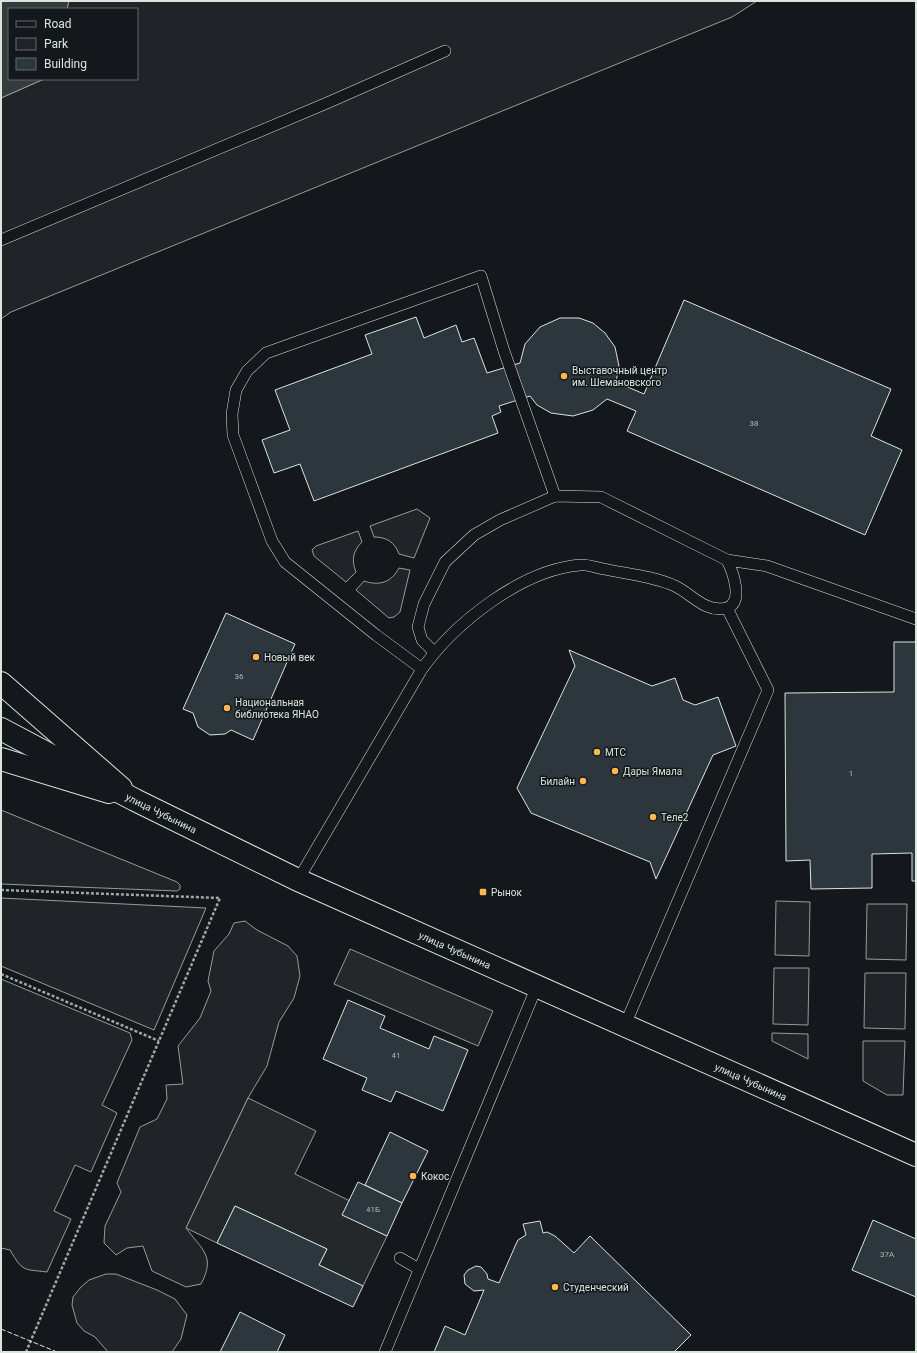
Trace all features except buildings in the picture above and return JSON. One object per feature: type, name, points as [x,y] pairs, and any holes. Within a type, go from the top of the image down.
[{"type":"main road","points":[[1,683],[135,800]]},
{"type":"main road","name":"улица Чубынина","points":[[1,729],[135,800],[298,880],[916,1155]]},
{"type":"main road","points":[[1,759],[135,800]]},
{"type":"lane","points":[[1,240],[327,103],[445,50]]},
{"type":"lane","points":[[422,669],[285,562],[272,541],[233,435],[232,414],[236,390],[247,371],[266,353],[481,276],[504,351],[555,496]]},
{"type":"lane","points":[[434,652],[422,640],[418,626],[424,604],[445,562],[474,535],[500,520],[555,496],[601,497],[727,560],[767,566],[916,619]]},
{"type":"lane","points":[[298,880],[422,669],[434,652],[479,611],[528,579],[581,565],[668,584],[693,597],[706,607],[714,609],[727,608],[732,603],[736,594],[734,573],[727,560]]},
{"type":"lane","points":[[625,1025],[768,690],[727,608]]},
{"type":"lane","points":[[385,1352],[536,986]]},
{"type":"lane","points":[[400,1258],[419,1269]]},
{"type":"path","points":[[1,890],[220,898],[26,1352]]},
{"type":"path","points":[[1,974],[159,1041]]},
{"type":"green space","points":[[69,1],[757,1],[732,17],[11,312],[1,319],[1,98],[42,80],[138,80],[138,8],[67,8]]},
{"type":"green space","points":[[417,509],[430,518],[414,558],[399,554],[395,546],[390,541],[374,537],[370,526]]},
{"type":"green space","points":[[358,531],[362,542],[355,552],[353,560],[356,572],[346,582],[314,556],[312,550],[316,546]]},
{"type":"green space","points":[[399,568],[410,570],[400,612],[394,617],[389,618],[356,590],[364,581],[380,583],[388,580]]},
{"type":"green space","points":[[1,810],[177,882],[180,885],[180,889],[177,891],[1,884]]},
{"type":"green space","points":[[1,898],[206,908],[154,1030],[1,966]]},
{"type":"green space","points":[[776,901],[810,902],[809,956],[775,955]]},
{"type":"green space","points":[[867,904],[907,904],[906,960],[866,959]]},
{"type":"green space","points":[[245,921],[257,930],[288,946],[297,956],[300,976],[294,998],[279,1022],[267,1066],[248,1098],[186,1228],[202,1248],[207,1260],[207,1267],[201,1284],[186,1287],[152,1271],[143,1246],[127,1248],[116,1255],[104,1243],[105,1226],[121,1192],[117,1183],[140,1127],[157,1119],[167,1099],[166,1085],[183,1084],[178,1046],[200,1018],[211,991],[208,981],[214,951],[229,934],[234,923]]},
{"type":"green space","points":[[774,968],[809,968],[808,1025],[773,1024]]},
{"type":"green space","points":[[865,973],[906,973],[905,1029],[864,1028]]},
{"type":"green space","points":[[1,979],[130,1033],[132,1040],[102,1105],[117,1113],[91,1172],[75,1165],[54,1211],[71,1219],[47,1272],[28,1270],[24,1268],[10,1250],[1,1248]]},
{"type":"green space","points":[[772,1033],[808,1034],[808,1059],[772,1041]]},
{"type":"green space","points":[[863,1041],[905,1041],[903,1095],[887,1095],[863,1081]]},
{"type":"green space","points":[[106,1274],[116,1274],[157,1290],[175,1299],[187,1315],[181,1339],[172,1352],[108,1352],[95,1337],[84,1331],[77,1323],[72,1305],[73,1297],[89,1280]]},
{"type":"shaded area","points":[[1,1],[69,1],[67,8],[8,8],[8,80],[42,80],[1,98]]},
{"type":"shaded area","points":[[350,949],[493,1011],[478,1046],[334,984]]},
{"type":"shaded area","points":[[248,1098],[316,1131],[295,1174],[350,1201],[343,1215],[387,1236],[363,1286],[319,1265],[327,1249],[235,1206],[217,1243],[186,1228]]},
{"type":"fence","points":[[1,1329],[57,1352]]},
{"type":"place","name":"Выставочный центр им. Шемановского","points":[[564,376]]},
{"type":"place","name":"Новый век","points":[[256,657]]},
{"type":"place","name":"Национальная библиотека ЯНАО","points":[[227,708]]},
{"type":"place","name":"МТС","points":[[597,752]]},
{"type":"place","name":"Дары Ямала","points":[[615,771]]},
{"type":"place","name":"Билайн","points":[[583,781]]},
{"type":"place","name":"Теле2","points":[[653,817]]},
{"type":"place","name":"Рынок","points":[[483,892]]},
{"type":"place","name":"Кокос","points":[[413,1176]]},
{"type":"place","name":"Студенческий","points":[[555,1287]]}]
